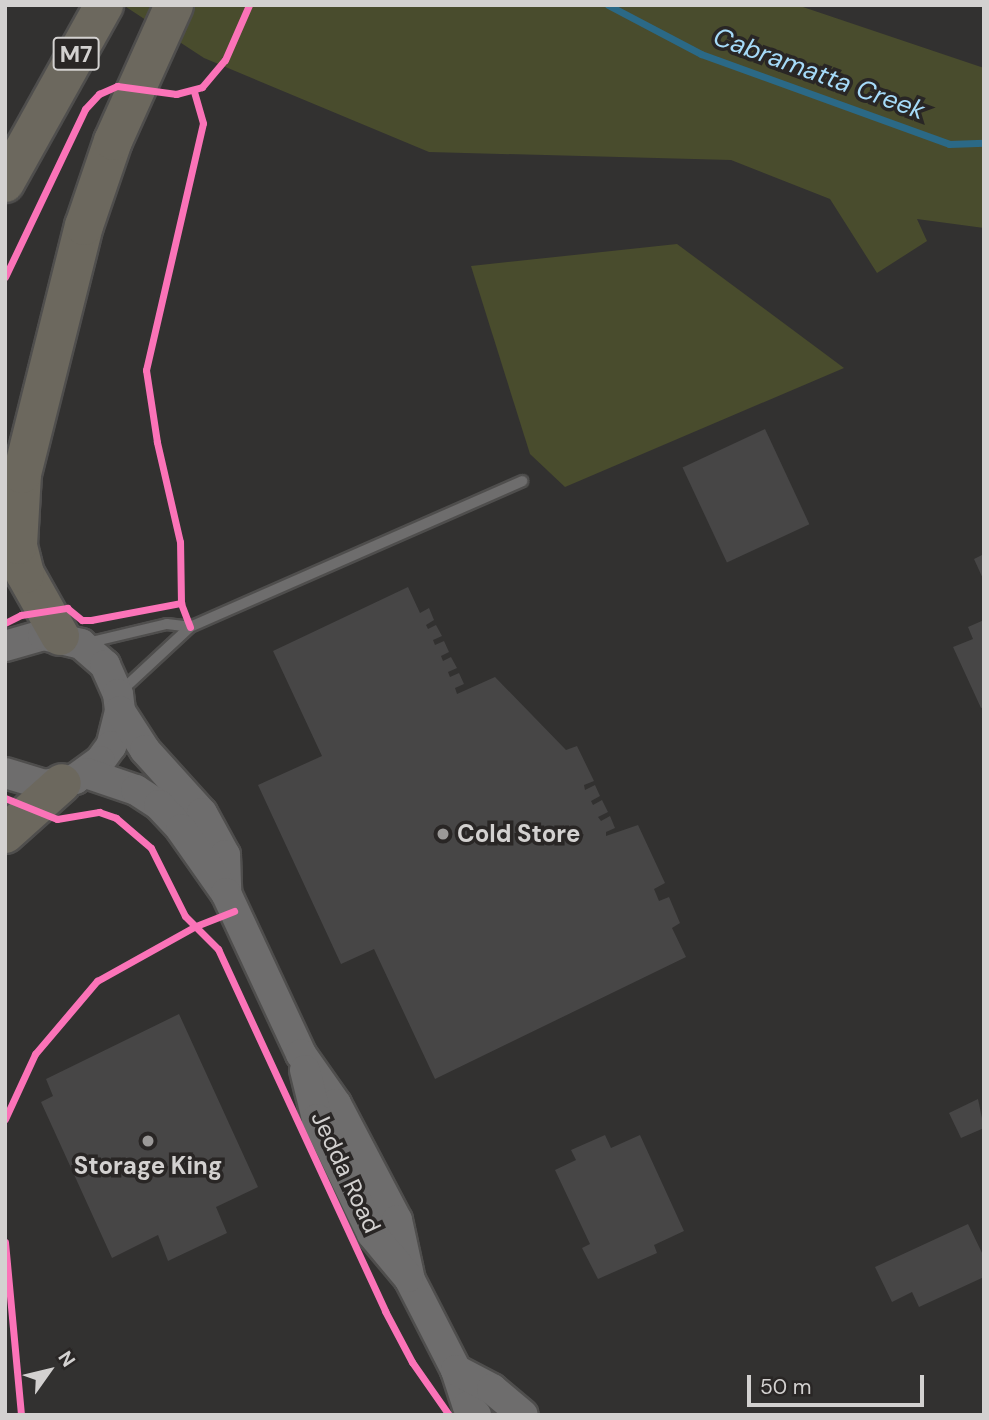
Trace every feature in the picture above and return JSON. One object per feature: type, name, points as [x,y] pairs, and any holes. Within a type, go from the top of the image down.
[{"type":"highway","name":"M7","points":[[5,183],[104,5]]},
{"type":"highway","points":[[70,640],[25,574],[16,518],[22,474],[84,226],[113,141],[174,5]]},
{"type":"highway","points":[[5,834],[74,778]]},
{"type":"main road","points":[[5,646],[26,637],[70,640]]},
{"type":"main road","name":"Jedda Road","points":[[70,640],[105,665],[119,703],[145,750],[202,813],[225,855],[226,893]]},
{"type":"main road","points":[[74,778],[111,746],[119,703]]},
{"type":"main road","name":"Jedda Road","points":[[5,773],[29,783],[74,778],[136,790],[159,805],[181,829],[226,893],[302,1054],[317,1119],[372,1234],[410,1280],[456,1370],[468,1406],[476,1415]]},
{"type":"main road","points":[[456,1370],[492,1389],[523,1415]]},
{"type":"lane","points":[[119,703],[190,627],[522,481]]},
{"type":"lane","points":[[70,640],[167,624],[190,627]]},
{"type":"green space","points":[[123,5],[797,5],[984,68],[984,228],[917,219],[927,241],[877,273],[830,199],[731,160],[429,152],[204,58]]},
{"type":"green space","points":[[677,244],[844,368],[565,487],[530,454],[471,266]]},
{"type":"building","points":[[765,429],[809,524],[727,563],[683,467]]},
{"type":"building","points":[[984,554],[984,581],[974,559]]},
{"type":"building","name":"Cold Store","points":[[408,587],[420,613],[429,608],[434,620],[426,625],[428,629],[436,625],[442,636],[433,640],[435,645],[444,641],[449,652],[441,656],[443,661],[451,657],[457,668],[448,672],[450,677],[459,673],[464,684],[455,688],[457,694],[495,677],[566,750],[577,746],[594,781],[584,785],[585,790],[595,785],[600,796],[591,801],[593,805],[602,800],[608,812],[598,817],[601,821],[610,816],[615,828],[606,832],[606,836],[638,825],[665,883],[654,889],[659,901],[669,897],[680,923],[672,928],[686,957],[435,1079],[374,949],[341,964],[258,785],[322,756],[273,651]]},
{"type":"building","points":[[984,620],[984,707],[981,708],[953,647],[973,639],[968,627]]},
{"type":"building","name":"Storage King","points":[[179,1014],[258,1187],[216,1207],[227,1233],[168,1261],[158,1235],[112,1258],[41,1102],[53,1096],[46,1079]]},
{"type":"building","points":[[978,1099],[984,1128],[961,1138],[949,1113]]},
{"type":"building","points":[[605,1135],[611,1148],[640,1135],[684,1231],[654,1245],[657,1253],[598,1279],[582,1248],[590,1244],[555,1170],[576,1160],[571,1150]]},
{"type":"building","points":[[968,1224],[984,1257],[984,1277],[919,1307],[912,1292],[892,1302],[875,1267]]},
{"type":"waterway","name":"Cabramatta Creek","points":[[608,5],[701,54],[949,144],[984,143]]},
{"type":"cycle path","points":[[5,277],[85,109],[99,94],[117,86],[176,94],[202,87],[225,60],[249,5]]},
{"type":"cycle path","points":[[190,627],[181,603],[180,542],[157,442],[146,370],[203,123],[194,92]]},
{"type":"cycle path","points":[[5,623],[21,615],[67,608],[82,620],[91,620],[181,603]]},
{"type":"cycle path","points":[[5,798],[57,819],[99,812],[116,818],[151,848],[185,916],[218,949],[385,1311],[412,1362],[449,1415]]},
{"type":"cycle path","points":[[5,1119],[35,1054],[97,981],[196,926],[234,911]]},
{"type":"cycle path","points":[[5,1242],[21,1415]]},
{"type":"place","name":"Cold Store","points":[[443,834]]},
{"type":"place","name":"Storage King","points":[[148,1141]]}]
